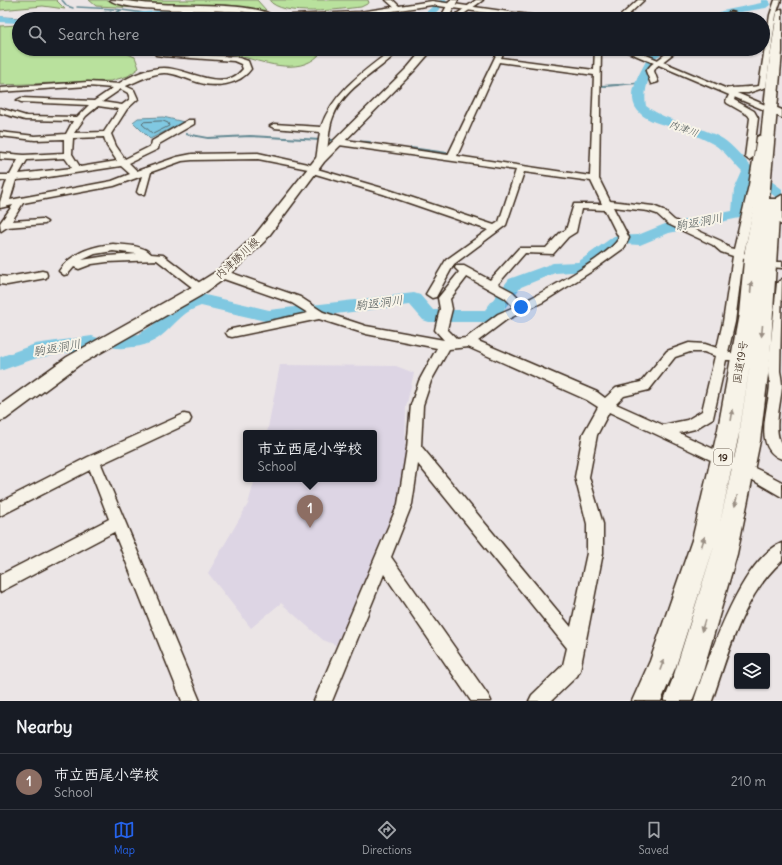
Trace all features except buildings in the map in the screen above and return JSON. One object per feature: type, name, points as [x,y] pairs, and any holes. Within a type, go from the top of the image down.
[{"type":"highway","name":"国道19号","points":[[678,701],[687,678],[725,554],[749,441],[757,379],[774,208],[782,12]]},
{"type":"highway","name":"国道19号","points":[[646,701],[662,666],[704,540],[729,429],[748,314],[753,250],[774,208],[764,169],[779,110]]},
{"type":"main road","name":"内津勝川線","points":[[0,414],[73,361],[201,288],[222,274],[246,253],[260,238],[315,166],[422,56]]},
{"type":"street","points":[[113,0],[172,6],[238,9],[258,12]]},
{"type":"street","points":[[389,0],[398,8]]},
{"type":"street","points":[[463,12],[480,0]]},
{"type":"street","points":[[628,12],[641,0]]},
{"type":"street","points":[[770,35],[773,16],[778,0]]},
{"type":"street","points":[[373,12],[426,2],[447,3],[496,12]]},
{"type":"street","points":[[78,170],[68,155],[67,138],[80,119],[95,103],[138,75],[153,71],[170,71],[212,82],[235,78],[247,69],[245,63],[236,59],[192,56]]},
{"type":"street","points":[[315,166],[325,130],[335,107],[348,89],[388,56]]},
{"type":"street","points":[[452,157],[499,56]]},
{"type":"street","points":[[470,342],[502,318],[522,308],[588,269],[620,246],[624,238],[594,178],[598,56]]},
{"type":"street","points":[[642,56],[733,94],[779,110]]},
{"type":"street","points":[[654,82],[650,71],[657,62],[666,56]]},
{"type":"street","points":[[724,90],[748,91],[762,87],[767,56]]},
{"type":"street","points":[[497,60],[598,73]]},
{"type":"street","points":[[353,75],[362,77]]},
{"type":"street","points":[[0,90],[88,84],[121,86],[131,92],[134,99],[124,108],[107,134],[110,146],[123,163],[137,176]]},
{"type":"street","points":[[3,112],[37,87]]},
{"type":"street","points":[[733,94],[730,101],[751,113],[754,118],[749,157]]},
{"type":"street","points":[[21,100],[95,103],[124,108]]},
{"type":"street","points":[[3,112],[26,118],[80,119]]},
{"type":"street","points":[[1,135],[26,118]]},
{"type":"street","points":[[0,178],[12,178],[78,170],[123,163],[155,147],[155,143],[190,122]]},
{"type":"street","points":[[274,126],[325,130]]},
{"type":"street","points":[[1,135],[35,138],[67,138],[107,134]]},
{"type":"street","points":[[663,431],[690,424],[708,414],[725,355],[747,210],[754,185],[761,137]]},
{"type":"street","points":[[339,142],[594,178]]},
{"type":"street","points":[[0,156],[24,158],[68,155]]},
{"type":"street","points":[[24,158],[12,178],[2,204],[76,195],[114,184],[192,157],[258,156],[315,166],[386,192],[496,229]]},
{"type":"street","points":[[432,294],[450,262],[496,229],[503,222],[521,168]]},
{"type":"street","points":[[142,192],[147,172]]},
{"type":"street","points":[[2,227],[19,202]]},
{"type":"street","points":[[492,285],[509,264],[524,250],[549,252],[564,235],[571,232],[577,206],[607,205],[650,208],[660,212],[671,222],[717,243],[726,250],[740,255]]},
{"type":"street","points":[[2,227],[42,222]]},
{"type":"street","points":[[64,271],[76,259],[107,247],[138,250],[152,256]]},
{"type":"street","points":[[79,266],[90,261],[152,256],[159,257],[201,288]]},
{"type":"street","points":[[450,262],[509,295],[522,308]]},
{"type":"street","points":[[450,344],[441,330],[446,309],[444,298],[466,271]]},
{"type":"street","points":[[222,274],[296,300],[319,315],[366,330],[450,344],[470,342],[592,396],[782,490]]},
{"type":"street","points":[[0,280],[7,281],[42,275]]},
{"type":"street","points":[[782,283],[772,370],[776,384],[771,418],[772,442],[782,453]]},
{"type":"street","points":[[232,333],[319,315]]},
{"type":"street","points":[[322,701],[405,504],[414,448],[417,405],[425,381],[450,344]]},
{"type":"street","points":[[538,701],[571,670],[595,554],[595,524],[582,477],[590,434],[606,404],[620,392],[645,386],[671,354],[689,347],[705,348],[725,355]]},
{"type":"street","points":[[0,509],[93,461],[184,418]]},
{"type":"street","points":[[414,448],[576,646]]},
{"type":"street","points":[[93,461],[191,701]]},
{"type":"street","points":[[0,584],[118,522]]},
{"type":"street","points":[[703,701],[719,654],[741,605],[763,569],[782,551]]},
{"type":"street","points":[[382,558],[482,701]]},
{"type":"shaded area","points":[[280,365],[396,366],[414,373],[406,407],[405,455],[399,498],[336,645],[323,640],[281,603],[251,628],[208,573],[248,504],[254,482],[377,482],[377,430],[268,430]]},
{"type":"green space","points":[[0,0],[56,0],[65,9],[43,6],[0,10]]},
{"type":"green space","points":[[89,0],[257,0],[266,10],[253,12],[225,12],[96,6]]},
{"type":"green space","points":[[269,0],[368,0],[369,3],[361,7],[299,11],[276,6]]},
{"type":"green space","points":[[12,25],[12,56],[133,56],[135,57],[139,68],[128,76],[111,81],[0,85],[0,26]]},
{"type":"green space","points":[[239,56],[318,56],[310,62],[300,65],[279,66]]},
{"type":"water","points":[[163,117],[184,122],[150,139],[133,122],[138,118]]},
{"type":"waterway","points":[[62,0],[67,6],[73,8]]},
{"type":"waterway","points":[[431,12],[445,0]]},
{"type":"waterway","name":"内津川","points":[[728,12],[766,5],[765,0]]},
{"type":"waterway","points":[[77,7],[137,12]]},
{"type":"waterway","points":[[0,17],[12,18]]},
{"type":"waterway","points":[[0,19],[12,20]]},
{"type":"waterway","name":"内津川","points":[[651,56],[649,57],[651,61],[641,83],[639,98],[641,107],[653,116],[670,124],[691,129],[719,142],[749,171]]},
{"type":"waterway","points":[[615,85],[641,83]]},
{"type":"waterway","points":[[601,86],[615,85]]},
{"type":"waterway","points":[[605,86],[615,85]]},
{"type":"waterway","points":[[186,134],[208,138],[250,136],[321,140]]},
{"type":"waterway","points":[[328,140],[333,140]]},
{"type":"waterway","points":[[349,141],[370,142]]},
{"type":"waterway","points":[[411,148],[447,153]]},
{"type":"waterway","name":"駒返洞川","points":[[118,342],[143,340],[159,330],[171,315],[193,302],[201,300],[269,316],[394,300],[414,299],[429,316],[490,316],[515,283],[553,268],[582,267],[619,239],[640,240],[665,229],[739,214],[741,190],[749,171]]},
{"type":"waterway","name":"内津川","points":[[749,171],[782,195]]},
{"type":"waterway","name":"駒返洞川","points":[[0,364],[35,351],[92,343]]},
{"type":"place","name":"市立西尾小学校","points":[[310,528]]}]
